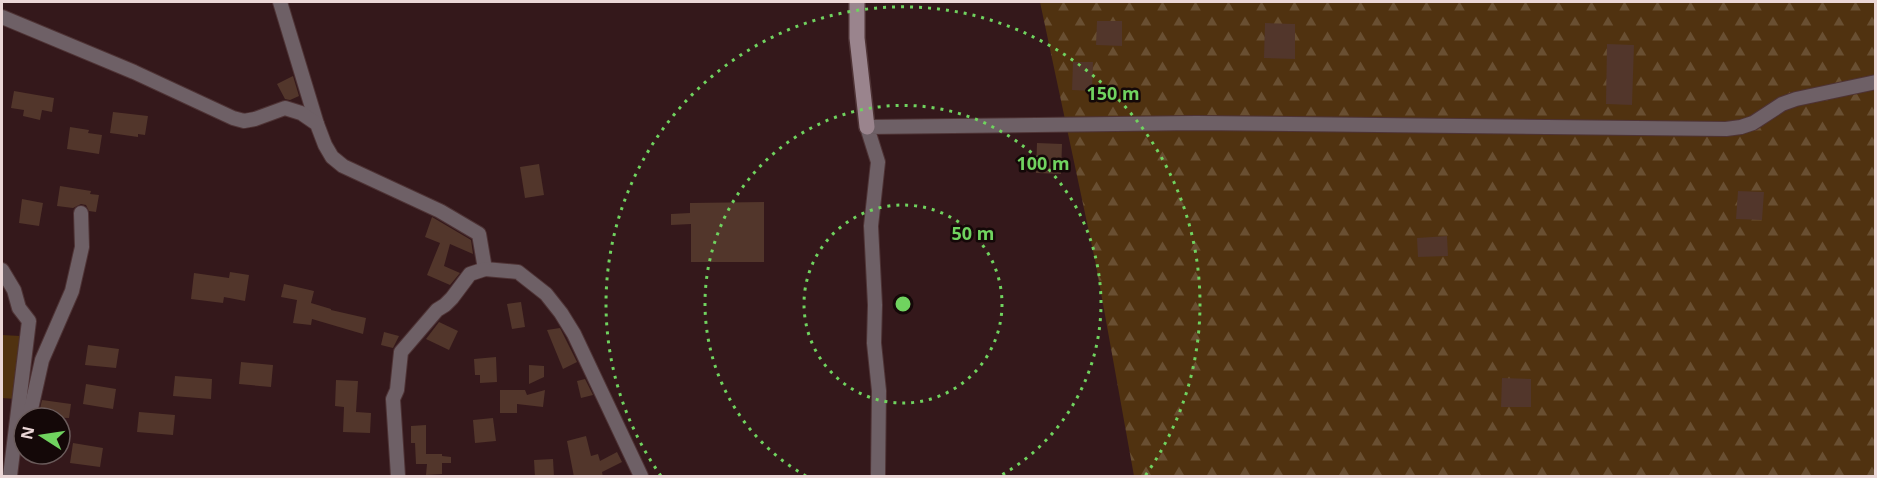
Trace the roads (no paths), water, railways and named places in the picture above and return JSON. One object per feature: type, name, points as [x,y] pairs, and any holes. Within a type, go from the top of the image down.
[{"type":"street","points":[[280,2],[317,124],[332,157],[343,166],[440,211],[479,234],[486,269]]},
{"type":"street","points":[[857,2],[857,38],[867,127],[878,162],[871,226],[875,305],[874,343],[879,392],[878,477]]},
{"type":"street","points":[[2,17],[134,72],[233,118],[244,121],[255,119],[285,108],[301,112],[317,124]]},
{"type":"street","points":[[867,127],[1196,123],[1726,129],[1754,123],[1782,104],[1796,99],[1875,82]]},
{"type":"street","points":[[32,406],[42,360],[72,291],[82,248],[81,213]]},
{"type":"street","points":[[398,477],[393,399],[397,390],[401,352],[437,310],[446,305],[470,274],[486,269],[518,272],[546,294],[561,312],[574,334],[641,477]]},
{"type":"street","points":[[2,270],[14,290],[19,308],[29,321],[11,471]]}]
